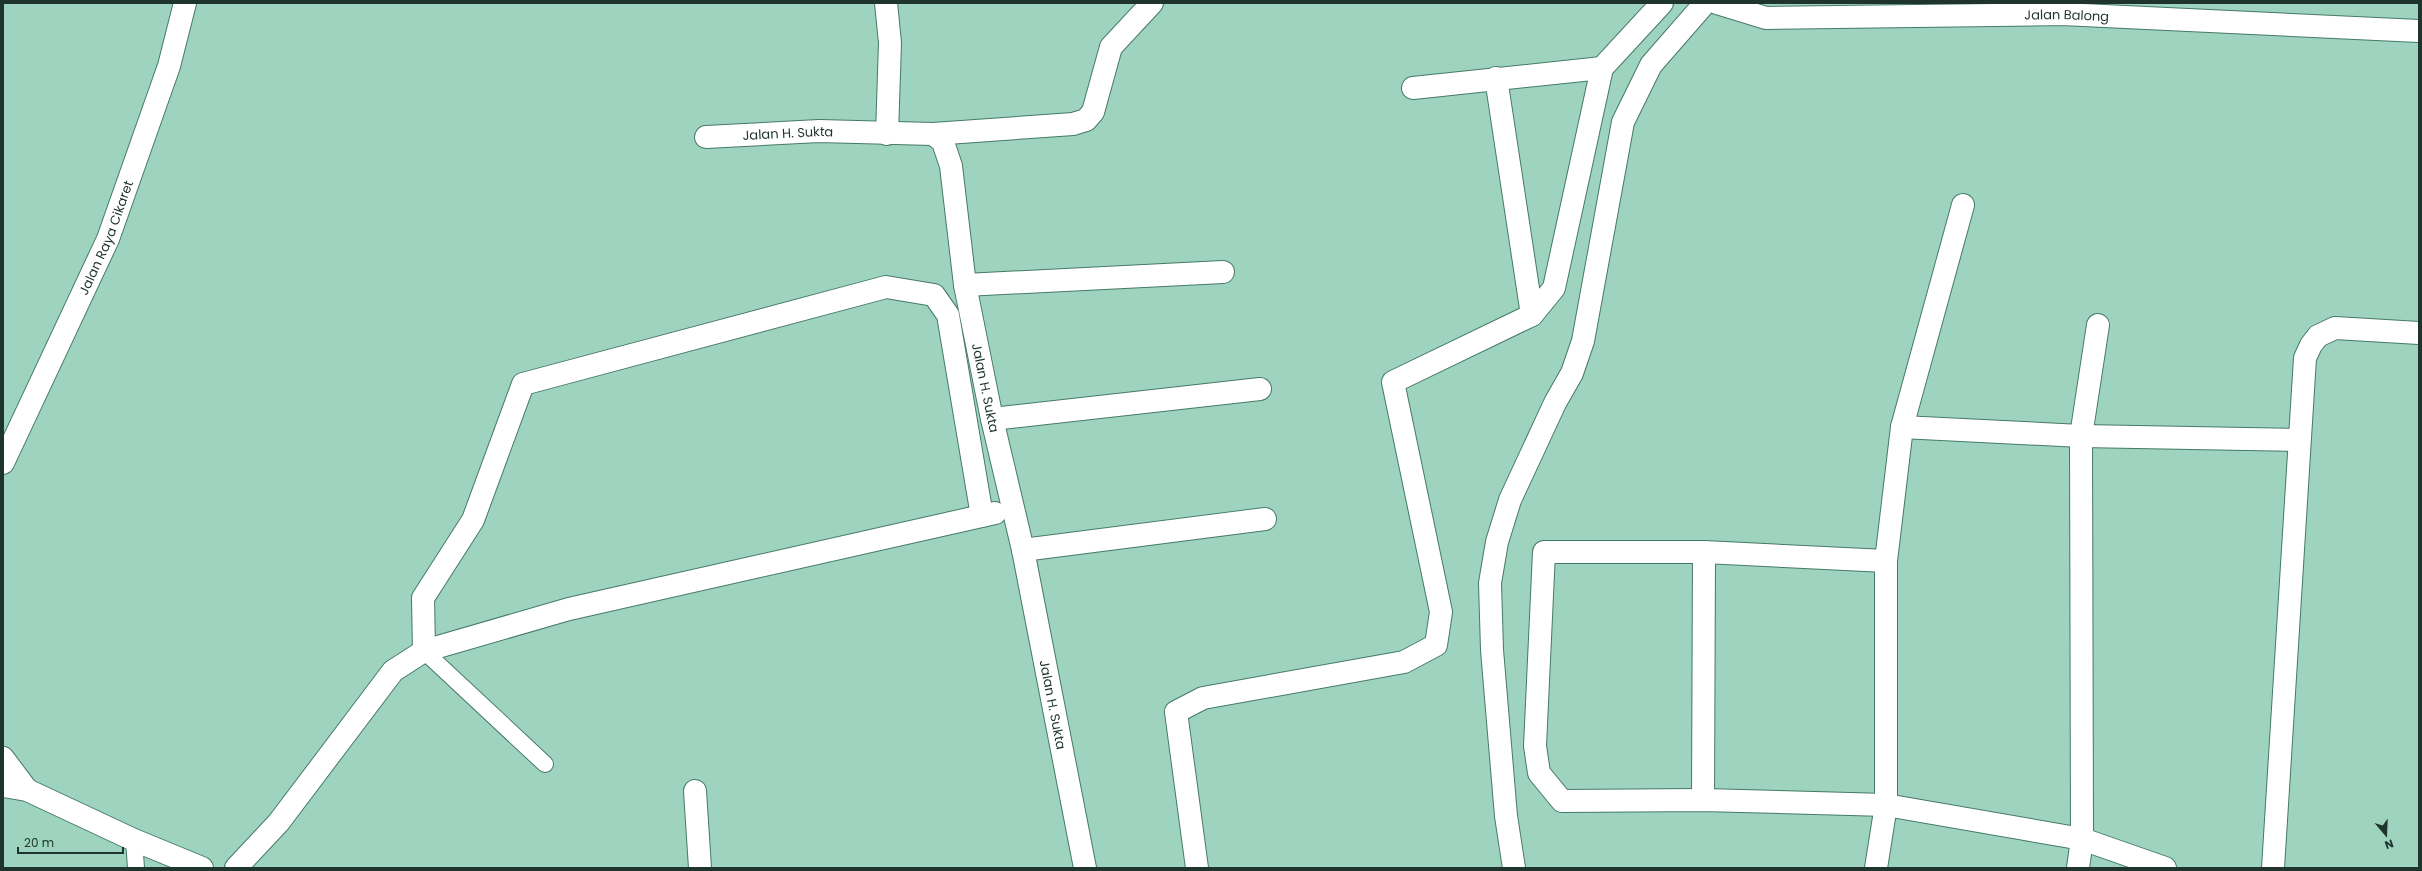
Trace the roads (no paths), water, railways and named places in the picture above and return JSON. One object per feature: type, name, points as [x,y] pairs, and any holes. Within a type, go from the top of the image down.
[{"type":"street","name":"Jalan Raya Cikaret","points":[[3,463],[108,239],[169,66],[185,3]]},
{"type":"street","points":[[886,3],[890,43],[887,134]]},
{"type":"street","points":[[933,134],[1073,124],[1086,120],[1093,112],[1111,47],[1152,3]]},
{"type":"street","points":[[1198,868],[1176,712],[1203,698],[1404,662],[1436,645],[1441,612],[1393,382],[1532,315],[1554,288],[1602,68],[1662,3]]},
{"type":"street","points":[[1514,868],[1506,816],[1492,650],[1490,583],[1497,542],[1510,500],[1555,403],[1572,373],[1583,341],[1624,122],[1651,66],[1705,3]]},
{"type":"street","name":"Jalan Balong","points":[[1717,3],[1766,18],[2062,14],[2419,31]]},
{"type":"street","points":[[1413,88],[1496,78],[1602,68]]},
{"type":"street","points":[[1496,78],[1532,315]]},
{"type":"street","name":"Jalan H. Sukta","points":[[706,137],[819,131],[887,134],[933,134],[943,142],[951,166],[965,285],[992,419],[1023,550],[1085,868]]},
{"type":"street","points":[[1876,868],[1886,805],[1886,561],[1902,427],[1963,206]]},
{"type":"street","points":[[965,285],[1223,272]]},
{"type":"street","points":[[424,651],[423,598],[473,520],[523,384],[886,287],[934,295],[948,315],[982,516]]},
{"type":"street","points":[[2078,868],[2082,839],[2082,436],[2098,325]]},
{"type":"street","points":[[2273,868],[2305,358],[2311,345],[2318,336],[2335,328],[2419,333]]},
{"type":"street","points":[[992,419],[1260,389]]},
{"type":"street","points":[[1902,427],[2082,436],[2299,440]]},
{"type":"street","points":[[236,868],[279,822],[393,671],[424,651],[569,609],[1013,510]]},
{"type":"street","points":[[1023,550],[1265,519]]},
{"type":"street","points":[[1886,561],[1704,552],[1544,552],[1536,746],[1539,773],[1562,801],[1703,800],[1886,805],[2082,839],[2165,868]]},
{"type":"street","points":[[1703,800],[1704,552]]},
{"type":"street","points":[[3,758],[27,790]]},
{"type":"street","points":[[3,786],[27,790],[134,840],[202,868]]},
{"type":"street","points":[[696,791],[700,868]]},
{"type":"lane","points":[[424,651],[545,764]]},
{"type":"lane","points":[[134,840],[136,868]]}]
